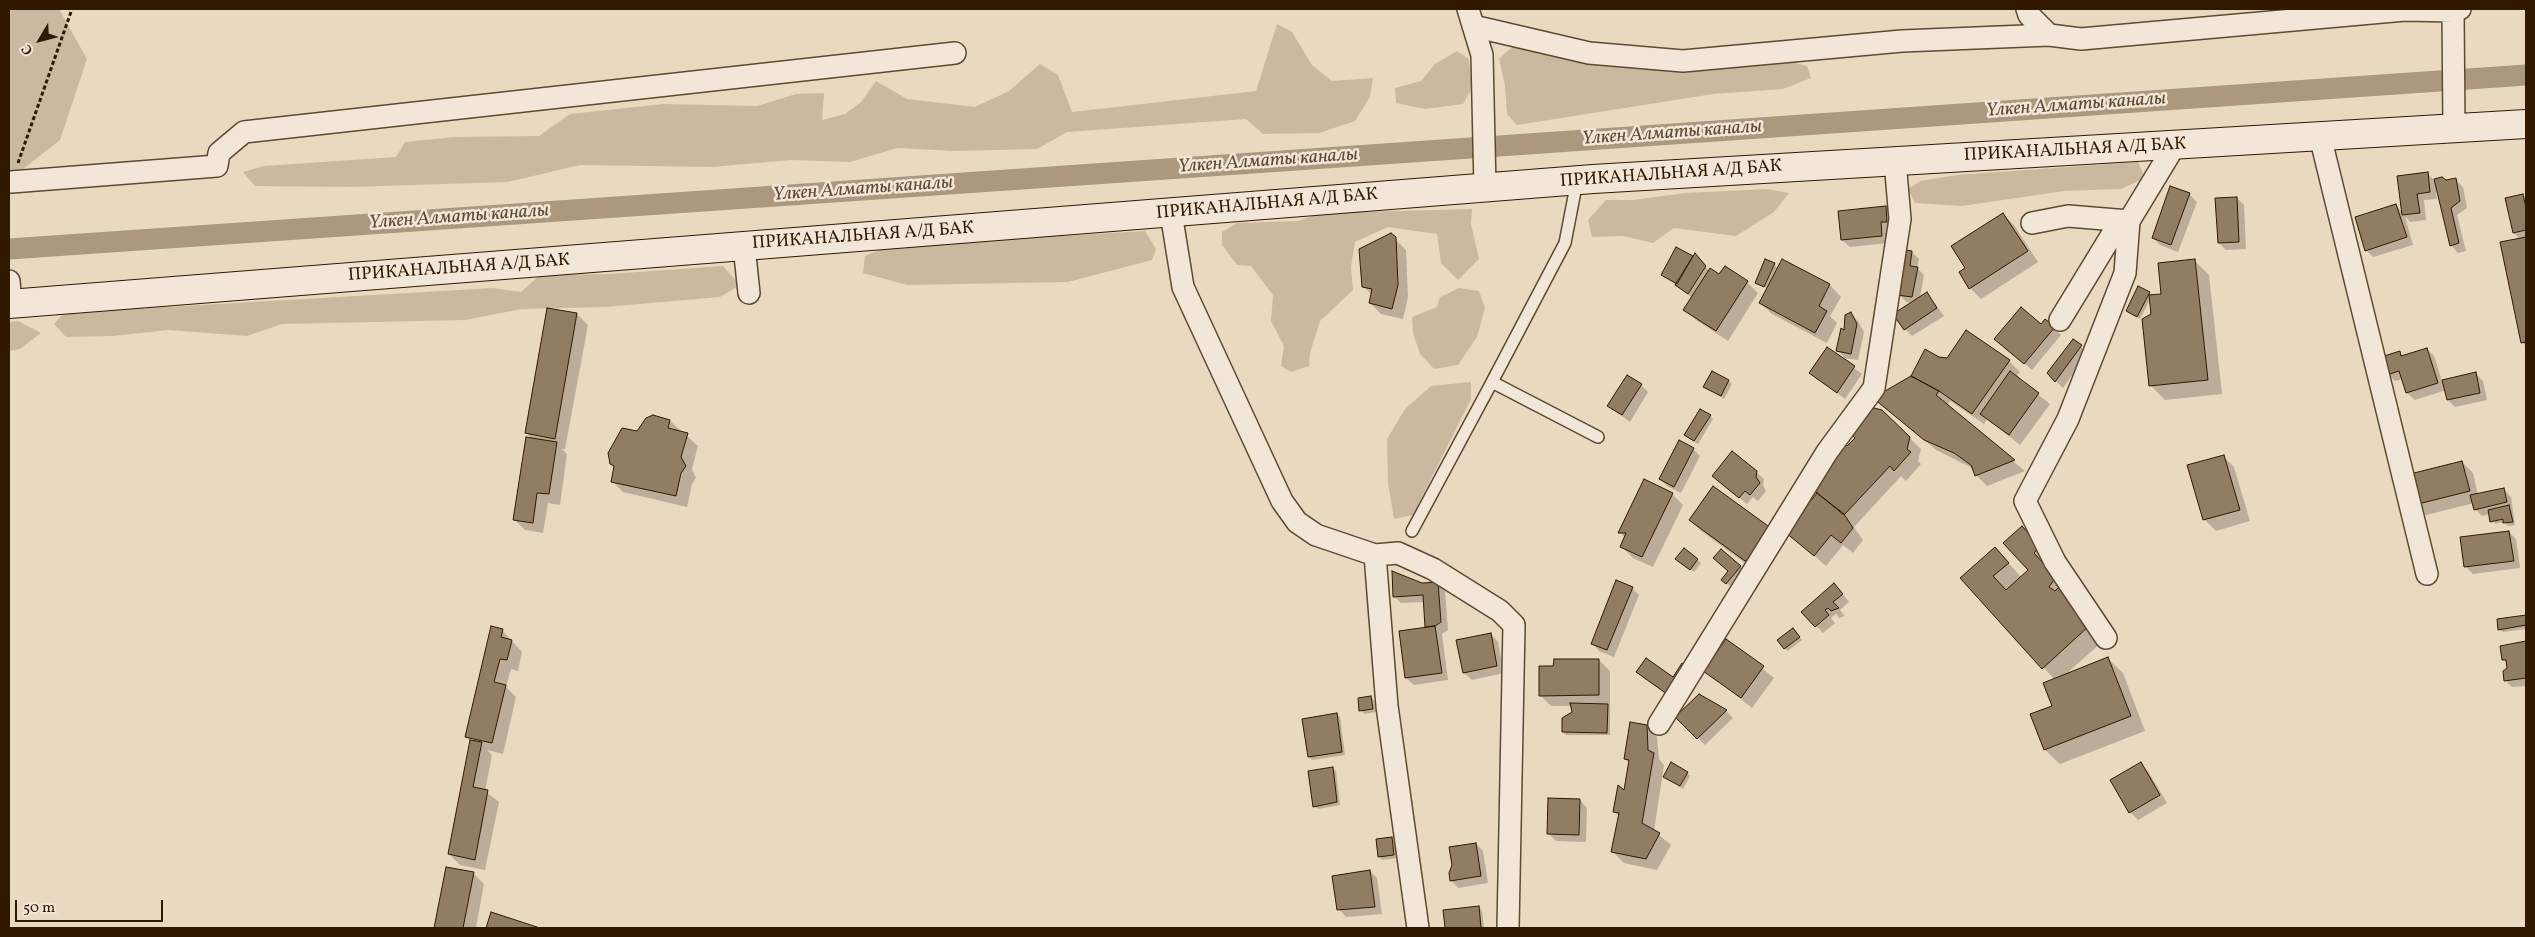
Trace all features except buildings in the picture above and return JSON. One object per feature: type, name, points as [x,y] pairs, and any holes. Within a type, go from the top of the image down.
[{"type":"main road","name":"ПРИКАНАЛЬНАЯ А/Д БАК","points":[[9,296],[744,246],[1485,187],[2320,136],[2454,120],[2526,124]]},
{"type":"street","points":[[2027,9],[2029,15],[2049,35]]},
{"type":"street","points":[[1470,17],[1588,53],[1683,61],[1902,42],[2049,35],[2081,39],[2405,10],[2455,10],[2453,36],[2454,120]]},
{"type":"street","points":[[1470,17],[1482,56],[1485,187]]},
{"type":"street","points":[[10,182],[217,166],[219,153],[244,132],[955,53]]},
{"type":"street","points":[[2320,136],[2427,574]]},
{"type":"street","points":[[2060,320],[2113,233],[2129,221],[2175,145]]},
{"type":"street","points":[[1659,724],[1827,452],[1874,388],[1900,219],[1895,161]]},
{"type":"street","points":[[1171,213],[1183,287],[1282,501],[1297,522],[1316,535],[1375,555],[1398,553],[1433,569],[1500,611],[1514,625],[1508,928]]},
{"type":"street","points":[[2032,223],[2068,216],[2129,221]]},
{"type":"street","points":[[2106,638],[2055,562],[2025,501],[2068,419],[2125,273],[2129,221]]},
{"type":"street","points":[[744,246],[749,293]]},
{"type":"street","points":[[1375,555],[1387,706],[1418,928]]},
{"type":"lane","points":[[1412,531],[1564,243],[1577,181]]},
{"type":"lane","points":[[1492,382],[1598,437]]},
{"type":"path","points":[[10,182],[72,9]]},
{"type":"shaded area","points":[[9,9],[59,9],[87,59],[60,140],[9,180]]},
{"type":"shaded area","points":[[1277,24],[1292,32],[1312,65],[1332,81],[1373,78],[1370,97],[1355,121],[1319,133],[1263,134],[1246,119],[1067,132],[1037,149],[955,151],[897,148],[850,162],[791,160],[712,167],[580,165],[508,182],[350,187],[255,186],[243,172],[264,166],[396,157],[405,142],[455,137],[539,136],[570,114],[663,104],[757,106],[796,94],[824,93],[822,120],[845,114],[861,102],[876,81],[907,99],[975,107],[1009,91],[1040,64],[1058,75],[1072,112],[1256,91]]},
{"type":"shaded area","points":[[1530,44],[1771,57],[1807,66],[1811,78],[1783,89],[1713,94],[1517,125],[1507,114],[1505,85],[1499,59],[1512,47]]},
{"type":"shaded area","points":[[1457,51],[1469,59],[1472,88],[1463,104],[1425,109],[1396,103],[1395,88],[1421,81],[1435,64]]},
{"type":"shaded area","points":[[2138,162],[2145,178],[2121,189],[2064,191],[1962,206],[1915,203],[1908,189],[1920,181],[1957,175]]},
{"type":"shaded area","points":[[1767,189],[1789,193],[1774,212],[1736,236],[1674,228],[1653,243],[1623,236],[1592,237],[1588,220],[1606,200],[1633,200],[1685,193]]},
{"type":"shaded area","points":[[1472,209],[1471,224],[1479,259],[1458,280],[1441,263],[1437,234],[1388,227],[1355,242],[1351,267],[1353,290],[1320,321],[1310,353],[1309,366],[1291,372],[1281,366],[1284,346],[1271,321],[1273,295],[1251,266],[1237,265],[1222,245],[1222,232],[1237,223],[1298,221],[1321,213]]},
{"type":"shaded area","points":[[1145,231],[1156,249],[1152,260],[1068,282],[907,285],[863,273],[865,256],[889,246]]},
{"type":"shaded area","points":[[723,266],[740,285],[720,297],[605,307],[522,309],[465,320],[282,324],[247,336],[169,330],[112,336],[66,337],[54,324],[64,313],[493,288],[521,292],[540,275],[609,274]]},
{"type":"shaded area","points":[[1459,288],[1479,291],[1485,308],[1477,337],[1458,365],[1434,369],[1420,354],[1413,333],[1412,317],[1437,307],[1440,297]]},
{"type":"shaded area","points":[[18,321],[41,333],[20,349],[9,351],[9,322]]},
{"type":"shaded area","points":[[1471,382],[1471,399],[1413,515],[1394,519],[1388,483],[1387,439],[1405,409],[1431,386]]},
{"type":"waterway","name":"Үлкен Алматы каналы","points":[[9,249],[2526,75]]}]
